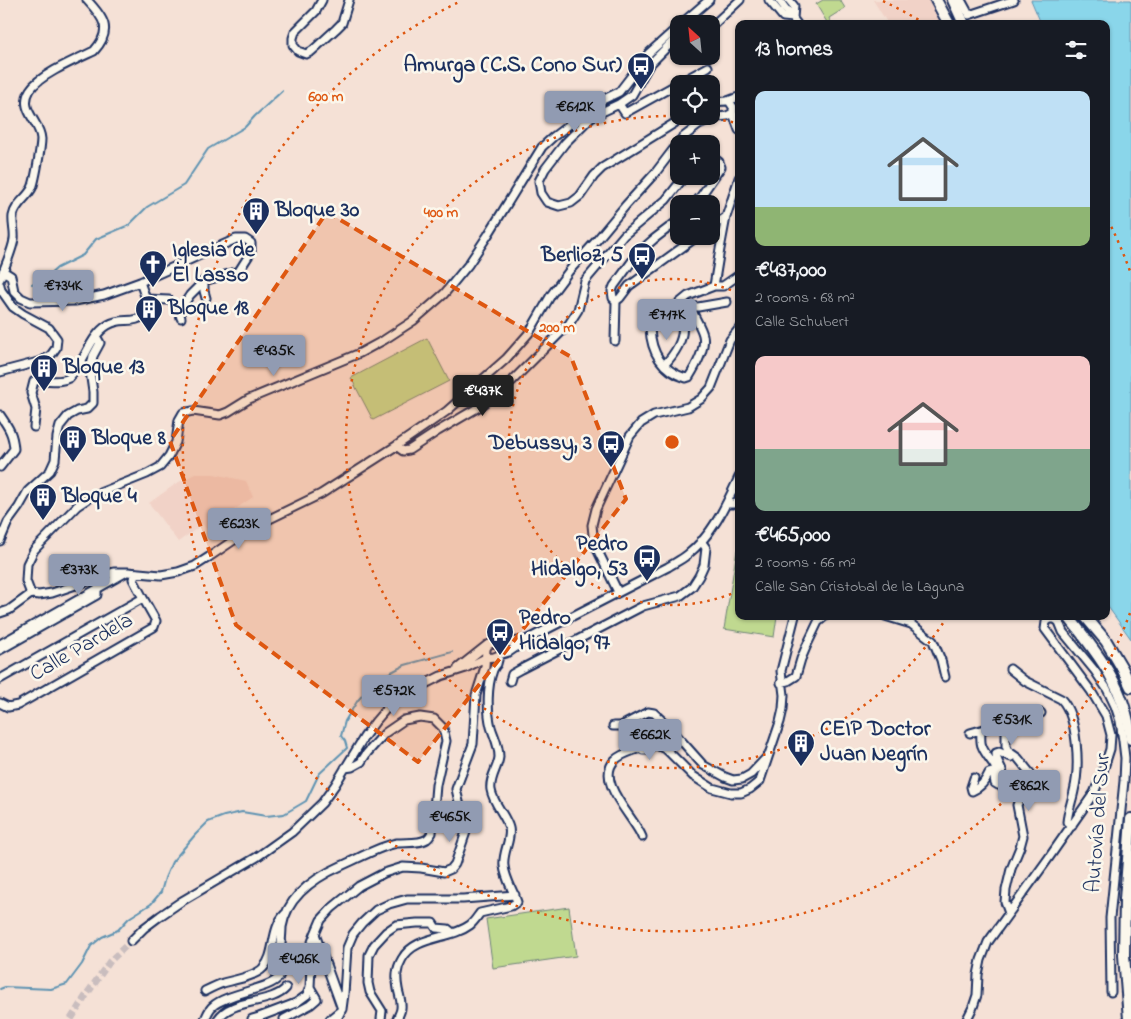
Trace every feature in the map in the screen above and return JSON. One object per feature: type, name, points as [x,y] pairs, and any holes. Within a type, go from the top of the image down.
[{"type":"highway","points":[[936,0],[948,20]]},
{"type":"highway","points":[[953,0],[967,17]]},
{"type":"highway","name":"Autovía del Sur","points":[[1071,620],[1111,674],[1122,700],[1131,739]]},
{"type":"highway","points":[[1088,620],[1106,641],[1131,687]]},
{"type":"highway","name":"Autovía del Sur","points":[[1129,1019],[1124,956],[1131,819]]},
{"type":"street","points":[[0,279],[14,239],[14,216],[18,206],[32,188],[41,140],[39,132],[26,108],[26,99],[30,89],[41,78],[94,51],[101,44],[105,31],[104,21],[87,0]]},
{"type":"street","points":[[322,0],[316,11],[295,32],[292,38],[293,45],[298,51],[306,54],[312,51],[336,29],[342,23],[349,0]]},
{"type":"street","points":[[720,19],[740,0]]},
{"type":"street","points":[[769,0],[783,17],[792,20]]},
{"type":"street","points":[[779,0],[794,20]]},
{"type":"street","points":[[790,0],[794,6],[795,20]]},
{"type":"street","points":[[961,0],[967,17],[1014,0]]},
{"type":"street","points":[[697,15],[708,2]]},
{"type":"street","points":[[692,15],[708,2]]},
{"type":"street","points":[[553,137],[563,124],[587,108],[619,92],[649,53],[670,34]]},
{"type":"street","points":[[581,119],[591,117],[619,104],[632,95],[649,65],[670,44]]},
{"type":"street","points":[[619,104],[625,113],[708,67]]},
{"type":"street","points":[[720,100],[729,101],[735,98]]},
{"type":"street","points":[[729,101],[733,107],[735,119]]},
{"type":"street","points":[[587,108],[581,119],[542,146],[468,265],[444,294],[432,305],[413,321],[360,353],[249,399],[228,412],[220,415],[193,411],[183,413],[179,420],[176,442],[169,456],[160,467],[92,496],[77,506],[34,550],[27,564],[26,581],[32,594],[39,596],[52,593],[114,572],[161,575],[195,566],[253,527],[321,494],[396,446],[447,411],[506,358],[529,334],[551,295],[569,271],[656,172],[682,138],[699,125],[733,113]]},
{"type":"street","points":[[591,117],[545,169],[539,181],[541,193],[547,202],[558,206],[571,203],[580,196],[602,168],[671,125]]},
{"type":"street","points":[[566,144],[571,127]]},
{"type":"street","points":[[396,446],[403,451],[409,450],[479,407],[512,381],[569,324],[578,310],[585,281],[618,241],[666,200],[678,185]]},
{"type":"street","points":[[714,286],[726,217],[735,190]]},
{"type":"street","points":[[720,221],[726,217]]},
{"type":"street","points":[[615,340],[616,301],[613,298],[612,291],[614,286],[638,253],[670,227]]},
{"type":"street","points":[[3,271],[11,276],[14,291],[21,298],[30,302],[75,301],[104,296],[236,239],[246,238],[251,244],[251,252],[239,271],[204,281],[190,295],[179,311],[181,318]]},
{"type":"street","points":[[616,301],[629,286],[686,245]]},
{"type":"street","points":[[677,304],[688,296],[714,286],[723,286],[735,278]]},
{"type":"street","points":[[204,281],[206,298]]},
{"type":"street","points":[[34,427],[36,408],[31,393],[34,381],[40,379],[55,381],[69,378],[102,329],[120,320],[130,321],[142,318],[148,312],[140,282]]},
{"type":"street","points":[[0,285],[1,290],[13,306],[23,314],[49,328],[57,339],[56,348],[51,356],[42,361],[0,372]]},
{"type":"street","points":[[146,299],[169,300]]},
{"type":"street","points":[[677,304],[686,307],[698,307],[726,302]]},
{"type":"street","points":[[664,365],[674,353],[683,331],[677,304]]},
{"type":"street","points":[[650,328],[652,347],[657,357],[670,372],[686,378],[689,376],[701,353],[704,341],[703,334],[693,313],[681,308],[677,304]]},
{"type":"street","points":[[618,592],[592,535],[592,525],[596,509],[630,436],[642,423],[654,415],[688,407],[701,399],[711,388],[730,340],[735,334]]},
{"type":"street","points":[[0,541],[8,522],[28,491],[50,471],[55,460],[60,426],[68,416],[77,411],[87,409],[93,403],[90,371],[93,356],[100,343],[96,336]]},
{"type":"street","points":[[0,416],[9,427],[13,438],[14,450],[0,467]]},
{"type":"street","points":[[131,941],[144,928],[182,901],[257,857],[292,832],[322,803],[364,737],[386,709],[405,694],[490,654],[509,652],[528,639],[688,555],[714,525],[735,485]]},
{"type":"street","points":[[726,504],[735,503]]},
{"type":"street","points":[[510,681],[512,674],[521,668],[643,606],[680,596],[692,587],[704,565],[706,548],[701,541]]},
{"type":"street","points":[[0,644],[128,572]]},
{"type":"street","points":[[0,679],[142,598],[133,579],[137,573]]},
{"type":"street","points":[[0,650],[96,595],[97,589]]},
{"type":"street","points":[[0,613],[9,610],[32,594]]},
{"type":"street","name":"Calle Pardela","points":[[0,703],[8,707],[18,705],[154,627],[156,621],[142,598]]},
{"type":"street","points":[[642,837],[640,830],[618,801],[614,792],[610,778],[610,769],[614,760],[640,748],[647,750],[650,745],[657,745],[667,750],[693,776],[712,788],[731,793],[741,793],[750,789],[760,781],[780,722],[784,695],[781,671],[794,620]]},
{"type":"street","points":[[782,683],[796,676],[807,645],[820,620]]},
{"type":"street","points":[[898,620],[911,624],[933,641],[941,660],[945,677]]},
{"type":"street","points":[[1044,620],[1045,629],[1055,631]]},
{"type":"street","points":[[1045,624],[1048,620]]},
{"type":"street","points":[[966,1019],[977,995],[981,960],[988,942],[1094,793],[1110,749],[1111,735],[1106,716],[1091,691],[1058,645],[1055,631],[1059,622],[1056,620]]},
{"type":"street","name":"Autovía del Sur","points":[[1055,631],[1070,642],[1095,671],[1107,689],[1120,721],[1124,741],[1124,782],[1110,918],[1111,992]]},
{"type":"street","points":[[252,1019],[259,1018],[303,999],[307,995],[310,987],[312,942],[321,920],[332,908],[359,886],[384,873],[403,867],[444,872],[455,864],[466,832],[456,789],[473,744],[476,695],[492,643],[497,644],[528,639]]},
{"type":"street","points":[[450,673],[466,668],[490,654],[500,647],[497,644]]},
{"type":"street","points":[[397,1019],[401,1008],[401,1000],[396,977],[402,957],[411,948],[421,942],[453,934],[472,924],[480,913],[511,906],[517,902],[504,865],[510,829],[493,797],[491,789],[492,779],[499,758],[498,745],[491,728],[489,716],[488,694],[493,670],[497,662],[490,654]]},
{"type":"street","points":[[1010,669],[1025,682],[1061,699],[1065,703],[1073,726],[1078,762],[1067,822],[1072,826]]},
{"type":"street","points":[[613,726],[621,726],[648,712],[654,713],[703,765],[733,780],[742,780],[752,774],[770,753]]},
{"type":"street","points":[[970,732],[1041,713]]},
{"type":"street","points":[[205,1019],[212,1006],[226,998],[274,982],[279,976],[283,926],[290,905],[307,886],[337,867],[374,851],[395,844],[428,839],[432,832],[436,785],[446,741],[443,728],[434,719],[420,717],[404,720],[385,733],[361,762],[352,767],[345,768]]},
{"type":"street","points":[[1006,722],[1006,746],[1008,751],[1018,758],[1030,773],[1028,783],[1017,805],[1023,836],[1011,869],[1006,890],[1004,902],[1009,913]]},
{"type":"street","points":[[981,730],[982,746],[998,772],[998,778],[995,783]]},
{"type":"street","points":[[995,783],[998,785],[1002,780],[1003,774],[996,753],[999,752],[1025,766]]},
{"type":"street","points":[[974,778],[971,787],[972,791],[986,781],[989,773],[993,772],[995,783]]},
{"type":"street","points":[[337,1019],[342,1009],[347,948],[353,934],[376,910],[407,899],[463,899],[514,895]]},
{"type":"street","points":[[205,991],[258,972],[264,968],[269,959],[276,928],[280,919],[288,911]]},
{"type":"street","points":[[381,1019],[382,1011],[370,992],[368,983],[369,955],[374,945],[386,932],[396,925],[417,922],[433,923],[436,928],[448,928],[453,934]]},
{"type":"street","points":[[315,934],[342,1009]]},
{"type":"street","points":[[284,1019],[317,1000],[310,987]]},
{"type":"street","points":[[218,1019],[228,1010],[282,992],[286,988]]},
{"type":"street","points":[[330,1019],[342,1009]]},
{"type":"highlighted area","points":[[327,212],[571,357],[626,499],[418,762],[236,625],[170,441]]},
{"type":"shaded area","points":[[873,0],[930,0],[942,20],[886,20]]},
{"type":"shaded area","points":[[195,474],[214,474],[246,481],[253,497],[206,529],[203,524],[178,542],[149,503],[177,483]]},
{"type":"green space","points":[[823,0],[840,0],[845,8],[829,18],[830,20],[826,20],[816,4]]},
{"type":"green space","points":[[427,338],[449,381],[373,420],[351,378]]},
{"type":"green space","points":[[735,562],[735,620],[776,620],[774,637],[724,629]]},
{"type":"green space","points":[[569,907],[576,956],[493,968],[486,919]]},
{"type":"water","points":[[1031,0],[1131,0],[1131,639],[1110,610],[1110,20],[1040,20]]},
{"type":"waterway","points":[[32,284],[48,276],[57,268],[83,255],[96,239],[129,225],[147,207],[184,185],[208,149],[245,127],[282,91]]},
{"type":"waterway","points":[[0,989],[5,987],[51,989],[67,984],[82,964],[91,946],[102,937],[118,930],[129,918],[151,904],[161,892],[172,862],[208,822],[242,812],[266,816],[284,814],[306,801],[319,774],[347,748],[341,736],[345,721],[358,700],[378,679],[405,665],[452,652]]},
{"type":"tunnel","points":[[71,1019],[110,961],[131,941]]},
{"type":"place","name":"Amurga (C.S. Cono Sur)","points":[[641,90]]},
{"type":"place","name":"Bloque 30","points":[[256,235]]},
{"type":"place","name":"Berlioz, 5","points":[[642,280]]},
{"type":"place","name":"Iglesia de El Lasso","points":[[153,288]]},
{"type":"place","name":"Bloque 18","points":[[149,333]]},
{"type":"place","name":"Bloque 13","points":[[44,392]]},
{"type":"place","name":"Bloque 8","points":[[73,463]]},
{"type":"place","name":"Debussy, 3","points":[[611,468]]},
{"type":"place","name":"Bloque 4","points":[[43,521]]},
{"type":"place","name":"Pedro Hidalgo, 53","points":[[647,582]]},
{"type":"place","name":"Pedro Hidalgo, 97","points":[[500,656]]},
{"type":"place","name":"CEIP Doctor Juan Negrín","points":[[801,767]]}]
